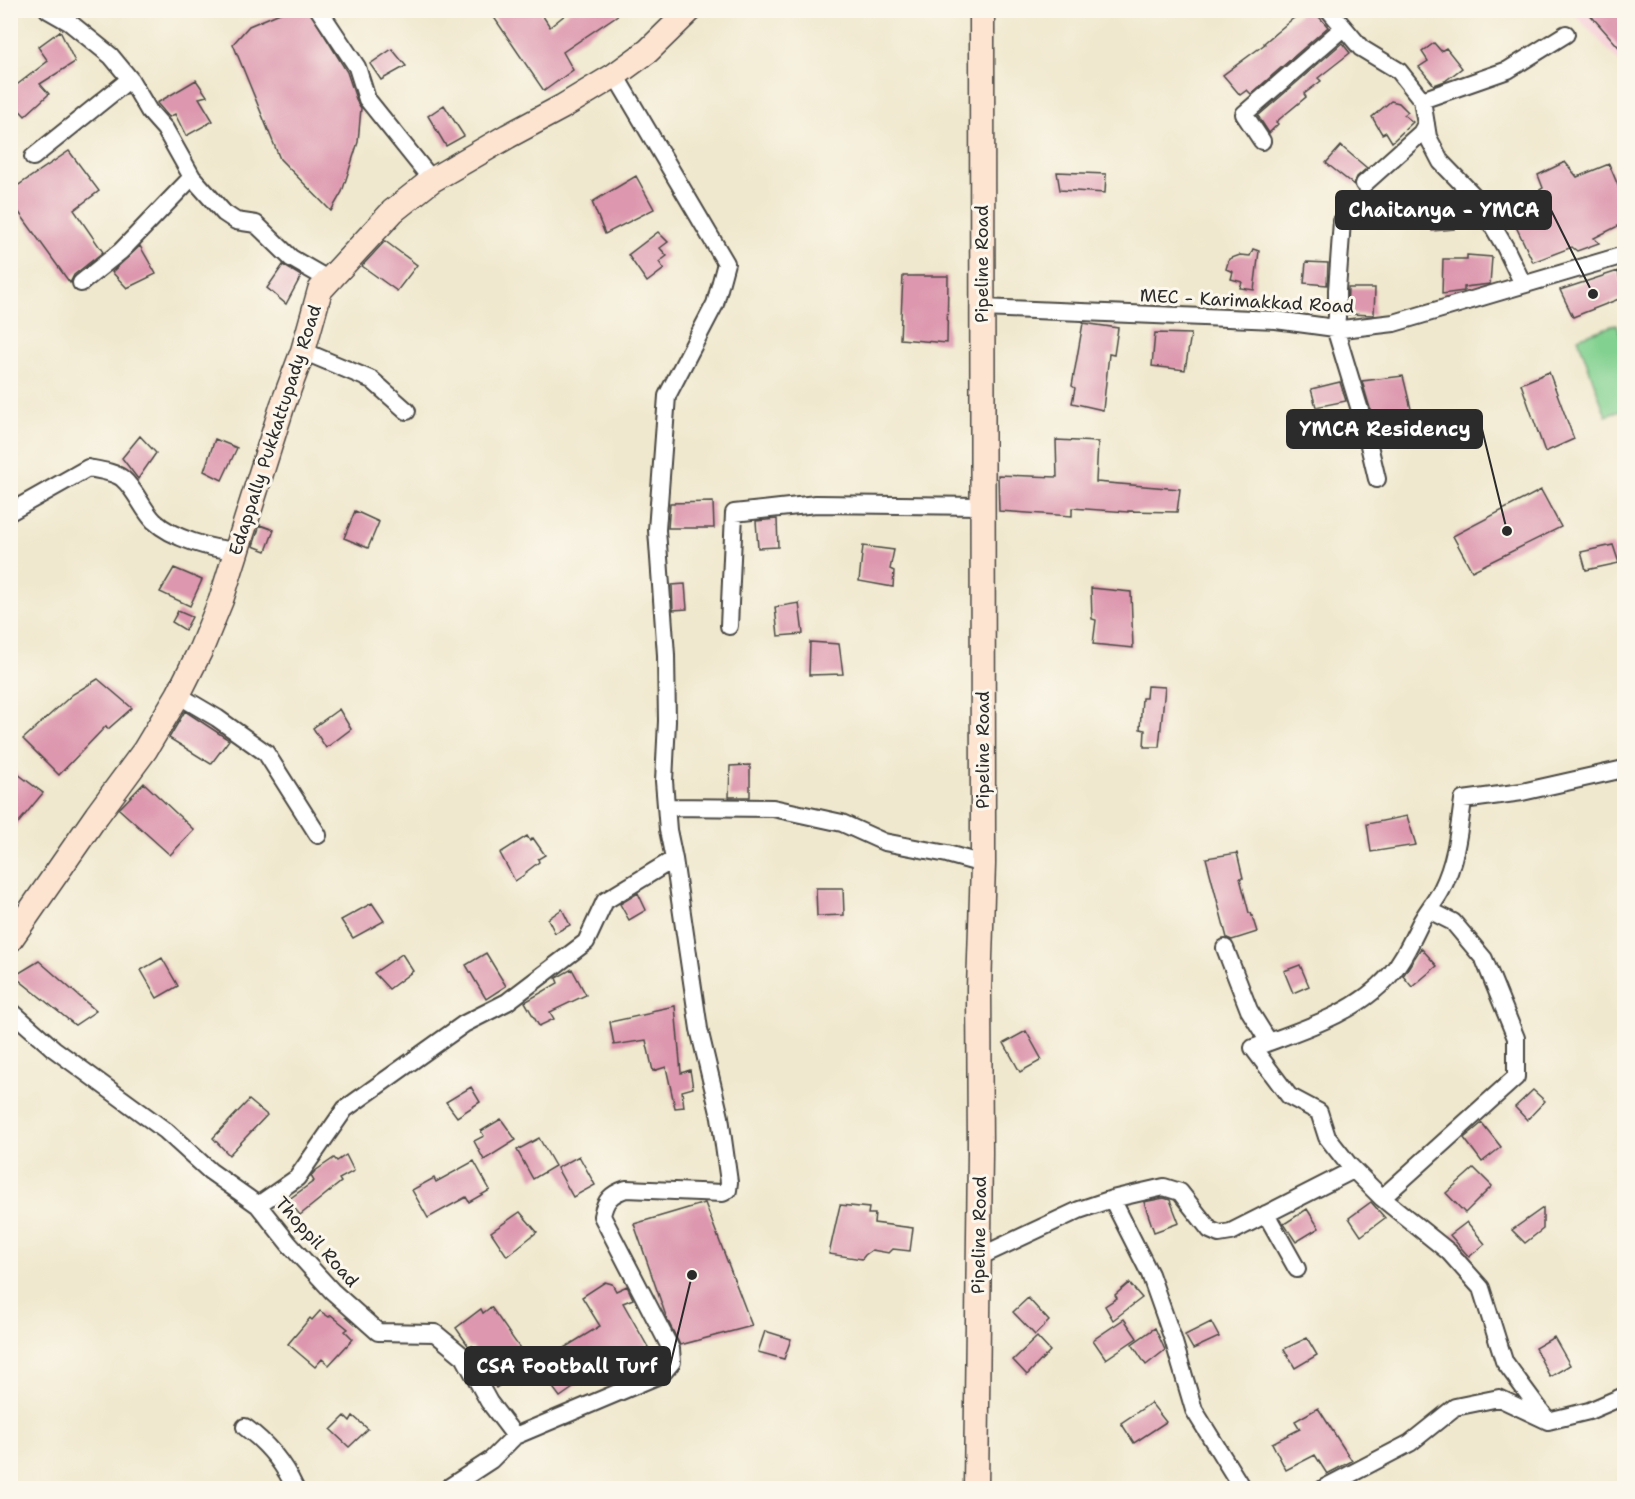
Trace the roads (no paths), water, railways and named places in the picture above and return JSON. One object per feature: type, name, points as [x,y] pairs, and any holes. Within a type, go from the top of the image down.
[{"type":"street","points":[[48,10],[73,16],[111,56],[130,79],[148,111],[165,129],[192,177],[230,217],[236,221],[256,224],[291,258],[329,280]]},
{"type":"street","points":[[319,10],[357,68],[367,99],[432,180]]},
{"type":"street","name":"Edappally Pukkattupady Road","points":[[10,940],[145,750],[178,695],[201,649],[217,610],[282,407],[303,351],[320,290],[393,211],[432,180],[615,75],[648,51],[690,10]]},
{"type":"street","name":"Pipeline Road","points":[[976,1488],[979,989],[983,864],[982,10]]},
{"type":"street","points":[[1329,10],[1361,48],[1399,71],[1422,100],[1428,136],[1441,162],[1477,199],[1505,247],[1523,285]]},
{"type":"street","points":[[1262,141],[1244,114],[1343,28]]},
{"type":"street","points":[[1422,100],[1508,70],[1566,34]]},
{"type":"street","points":[[448,1488],[491,1460],[515,1436],[662,1374],[672,1362],[671,1349],[602,1216],[604,1203],[615,1193],[626,1189],[723,1193],[728,1190],[729,1182],[720,1117],[699,1029],[668,830],[664,781],[667,721],[666,655],[657,530],[667,396],[715,304],[726,263],[615,75]]},
{"type":"street","points":[[33,157],[130,79]]},
{"type":"street","points":[[1365,184],[1421,134],[1426,124]]},
{"type":"street","points":[[81,283],[121,251],[192,177]]},
{"type":"street","points":[[1342,221],[1335,328],[1363,420],[1377,479]]},
{"type":"street","name":"MEC - Karimakkad Road","points":[[982,308],[1276,320],[1342,329],[1394,323],[1624,255]]},
{"type":"street","points":[[303,351],[372,380],[407,411]]},
{"type":"street","points":[[10,512],[88,468],[123,479],[155,522],[178,535],[195,543],[220,550],[236,550]]},
{"type":"street","points":[[729,626],[734,513],[816,504],[982,506]]},
{"type":"street","points":[[178,695],[217,718],[266,753],[318,835]]},
{"type":"street","points":[[1548,1421],[1504,1361],[1481,1288],[1449,1252],[1353,1170],[1327,1137],[1319,1112],[1289,1096],[1253,1048],[1333,1017],[1369,995],[1390,975],[1411,945],[1421,923],[1442,890],[1452,865],[1463,800],[1522,792],[1624,769]]},
{"type":"street","points":[[666,807],[773,808],[842,824],[884,842],[947,854],[983,864]]},
{"type":"street","points":[[258,1205],[297,1178],[345,1109],[456,1030],[507,1002],[586,942],[605,901],[674,859]]},
{"type":"street","points":[[1382,1197],[1516,1077],[1516,1038],[1484,959],[1454,922],[1429,910]]},
{"type":"street","points":[[1225,948],[1249,1010],[1269,1042]]},
{"type":"street","name":"Thoppil Road","points":[[10,1010],[54,1049],[166,1131],[210,1171],[258,1205],[289,1244],[332,1291],[378,1332],[435,1333],[464,1357],[489,1402],[515,1436]]},
{"type":"street","points":[[979,1257],[1079,1210],[1112,1199],[1164,1187],[1180,1192],[1210,1230],[1219,1234],[1231,1232],[1353,1170]]},
{"type":"street","points":[[1112,1199],[1150,1274],[1173,1339],[1194,1410],[1242,1488]]},
{"type":"street","points":[[1266,1214],[1298,1269]]},
{"type":"street","points":[[1324,1488],[1410,1443],[1455,1407],[1499,1398],[1548,1421],[1589,1411],[1624,1396]]},
{"type":"street","points":[[245,1427],[267,1444],[289,1474],[295,1488]]},
{"type":"place","name":"Chaitanya - YMCA","points":[[1593,294]]},
{"type":"place","name":"YMCA Residency","points":[[1507,531]]},
{"type":"place","name":"CSA Football Turf","points":[[692,1275]]}]
